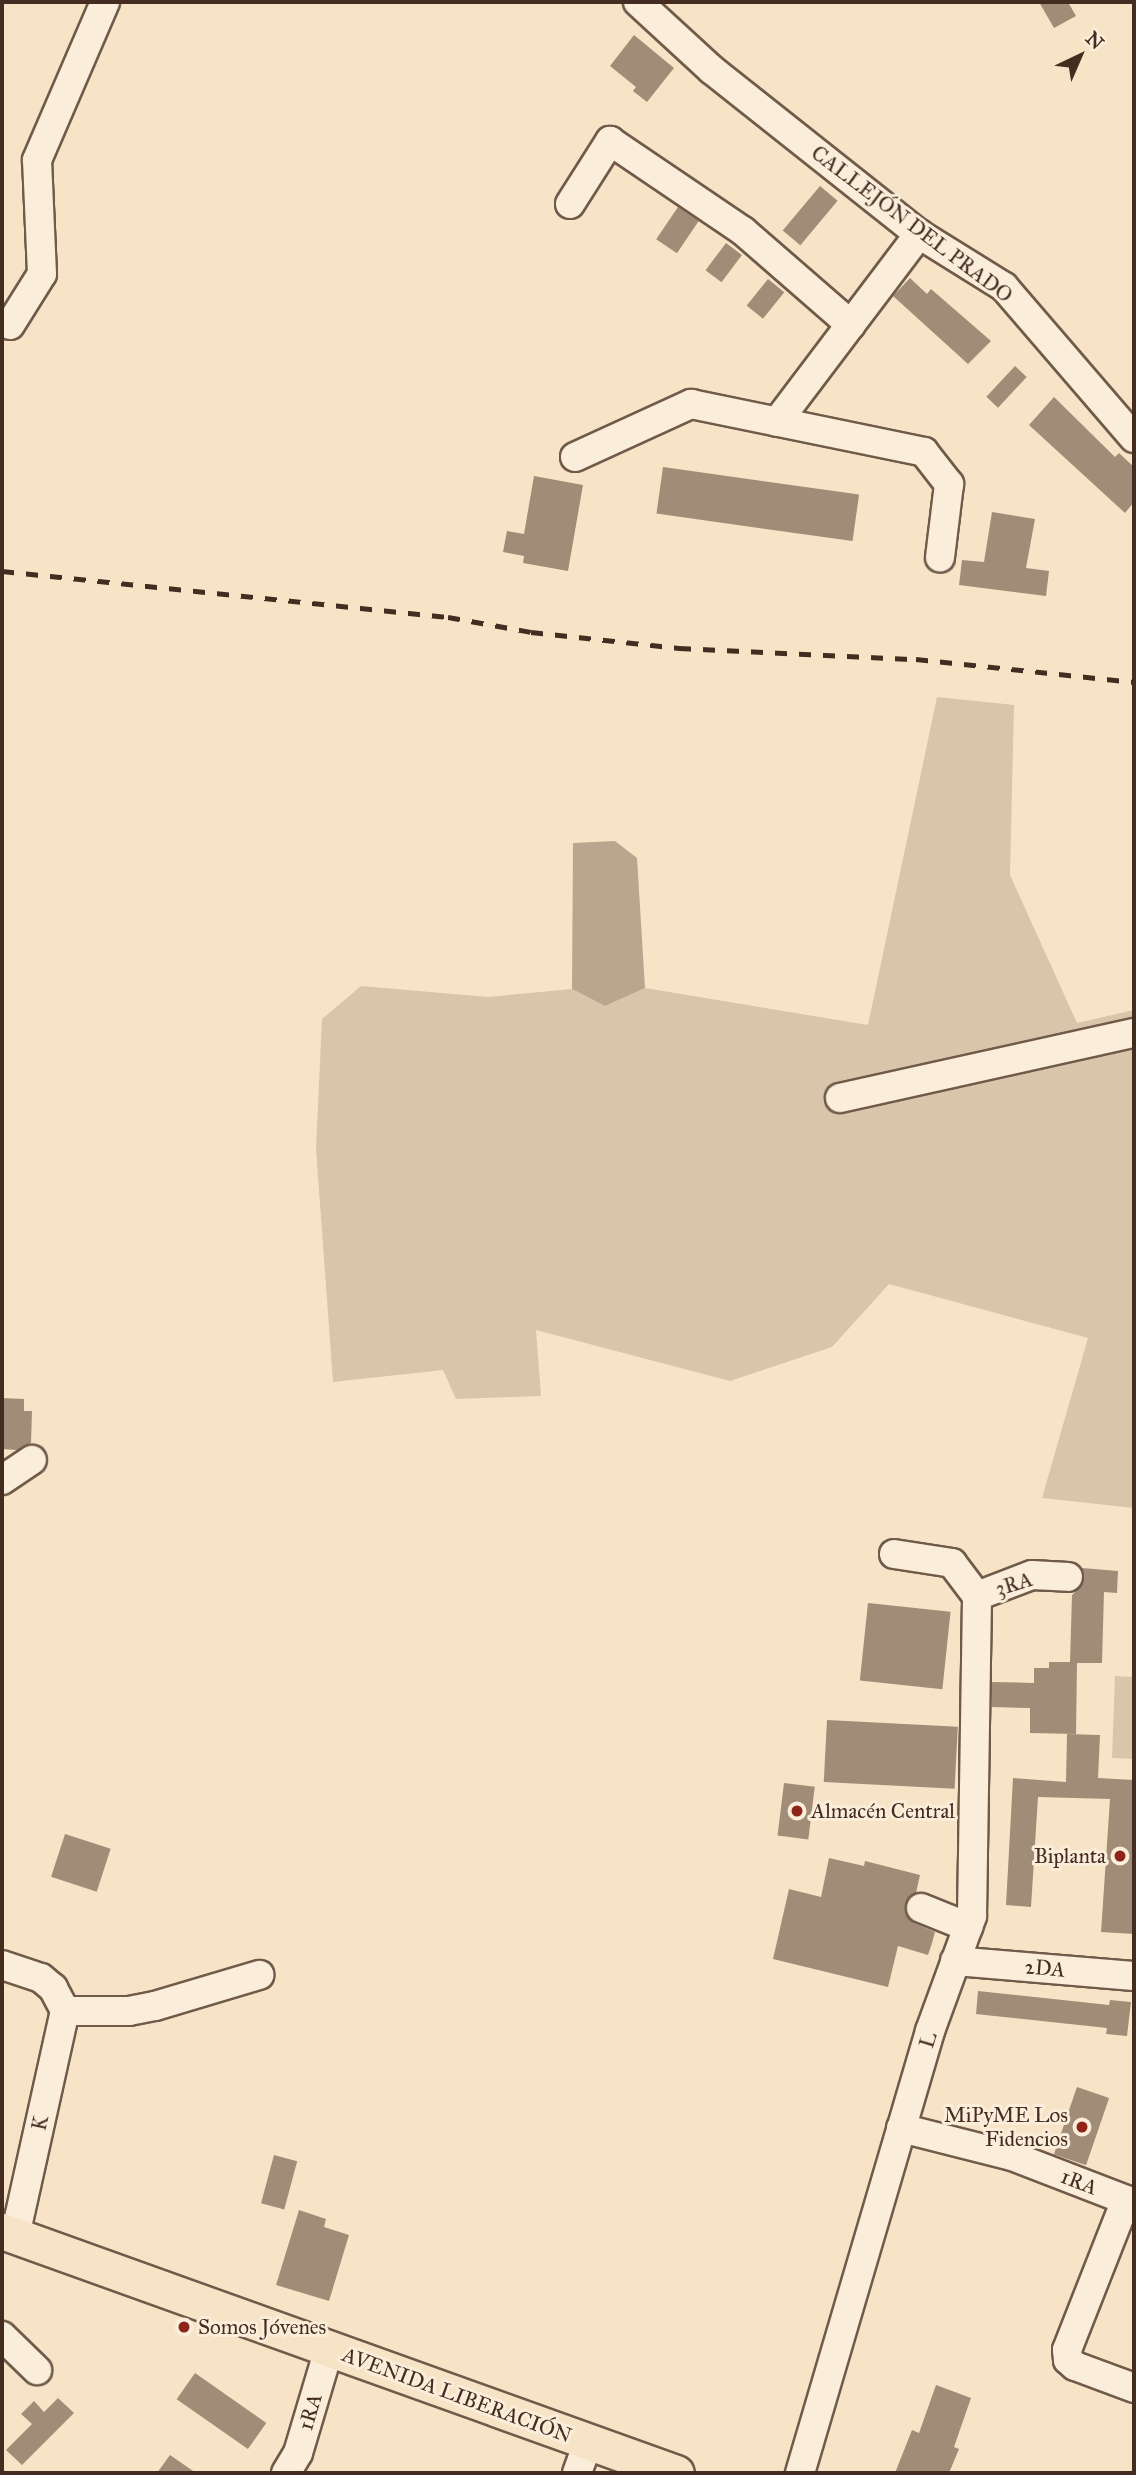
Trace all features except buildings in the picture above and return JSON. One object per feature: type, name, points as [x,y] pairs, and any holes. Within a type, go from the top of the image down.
[{"type":"main road","name":"AVENIDA LIBERACIÓN","points":[[8,2233],[329,2349],[582,2457],[672,2473]]},
{"type":"street","points":[[10,325],[41,274],[37,160],[105,2]]},
{"type":"street","name":"CALLEJÓN DEL PRADO","points":[[638,2],[712,69],[919,234],[1004,287],[1134,438]]},
{"type":"street","points":[[570,204],[610,142],[743,231],[851,325]]},
{"type":"street","points":[[777,422],[919,234]]},
{"type":"street","points":[[575,457],[691,404],[924,452],[949,484],[940,557]]},
{"type":"street","points":[[840,1098],[1134,1033]]},
{"type":"street","points":[[2,1480],[32,1460]]},
{"type":"street","name":"3RA","points":[[894,1554],[952,1563],[977,1596],[1032,1574],[1068,1577]]},
{"type":"street","name":"L","points":[[800,2473],[930,2031],[972,1916],[977,1596]]},
{"type":"street","points":[[921,1908],[968,1927]]},
{"type":"street","name":"2DA","points":[[955,1961],[1134,1976]]},
{"type":"street","points":[[2,1965],[41,1978],[53,1987],[65,2011],[130,2011],[259,1975]]},
{"type":"street","name":"K","points":[[8,2233],[65,2011]]},
{"type":"street","name":"1RA","points":[[901,2128],[1012,2156],[1130,2202]]},
{"type":"street","points":[[1130,2202],[1067,2350],[1068,2360],[1075,2367],[1134,2388]]},
{"type":"street","points":[[2,2336],[37,2370]]},
{"type":"street","name":"1RA","points":[[286,2473],[298,2453],[329,2349]]},
{"type":"shaded area","points":[[937,697],[1014,705],[1010,875],[1077,1023],[1134,1010],[1134,1508],[1042,1498],[1088,1338],[889,1284],[832,1347],[730,1381],[536,1330],[541,1396],[456,1399],[443,1370],[333,1382],[316,1149],[322,1019],[361,986],[488,997],[572,989],[605,1006],[645,988],[868,1025]]},
{"type":"shaded area","points":[[615,841],[637,858],[645,988],[605,1006],[572,989],[573,843]]},
{"type":"shaded area","points":[[1115,1676],[1134,1677],[1134,1759],[1112,1758]]},
{"type":"railway","points":[[2,571],[448,617],[531,632],[679,648],[916,659],[1134,682]]},
{"type":"place","name":"Almacén Central","points":[[797,1811]]},
{"type":"place","name":"Biplanta","points":[[1120,1856]]},
{"type":"place","name":"MiPyME Los Fidencios","points":[[1082,2127]]},
{"type":"place","name":"Somos Jóvenes","points":[[184,2327]]}]
